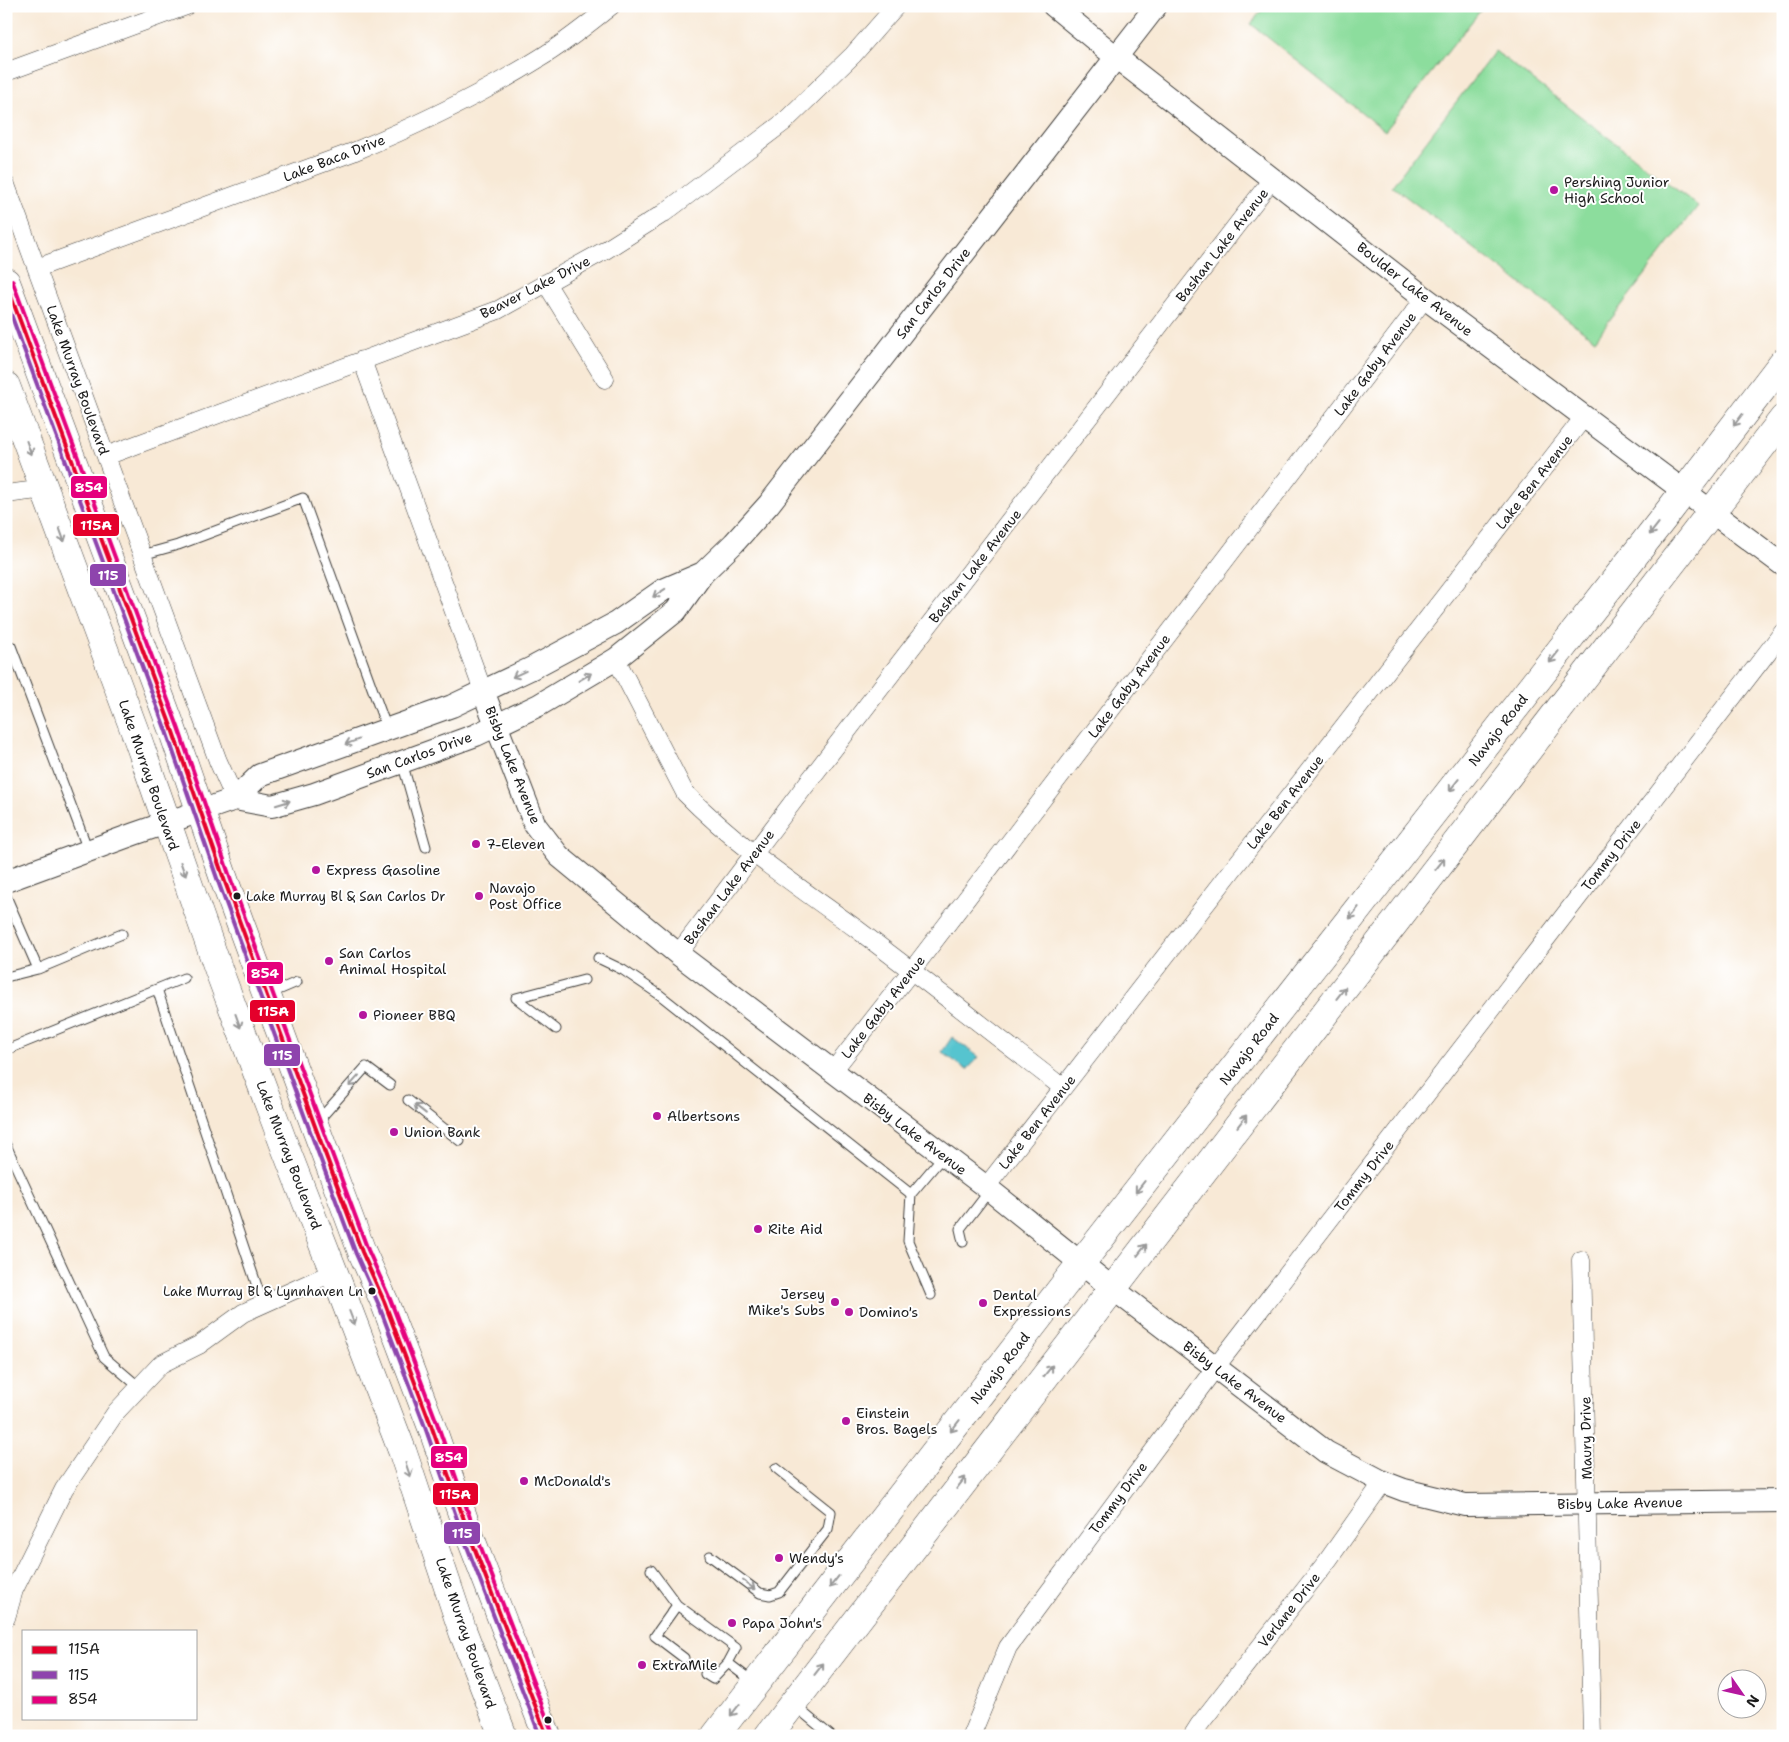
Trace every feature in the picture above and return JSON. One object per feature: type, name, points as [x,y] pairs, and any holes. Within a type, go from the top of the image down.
[{"type":"main road","points":[[6,282],[172,729],[266,995],[362,1252],[384,1301],[431,1425],[469,1534],[547,1736]]},
{"type":"main road","name":"Navajo Road","points":[[715,1736],[1783,362]]},
{"type":"main road","name":"Lake Murray Boulevard","points":[[6,386],[138,740],[223,980],[402,1453],[463,1632],[503,1736]]},
{"type":"main road","points":[[768,1736],[1783,419]]},
{"type":"main road","points":[[311,1214],[345,1246],[362,1252]]},
{"type":"main road","points":[[334,1272],[346,1276],[384,1301]]},
{"type":"main road","points":[[854,1624],[860,1598],[906,1537],[910,1523],[906,1510],[898,1500]]},
{"type":"street","points":[[6,72],[186,6]]},
{"type":"street","name":"Lake Baca Drive","points":[[37,268],[400,133],[445,111],[541,58],[611,6]]},
{"type":"street","name":"Beaver Lake Drive","points":[[106,456],[498,310],[604,251],[653,221],[784,122],[853,55],[896,6]]},
{"type":"street","name":"Boulder Lake Avenue","points":[[1054,6],[1116,57],[1425,298],[1783,564]]},
{"type":"street","name":"San Carlos Drive","points":[[235,799],[272,806],[314,794],[476,735],[539,705],[616,659],[676,612],[704,573],[769,504],[1156,6]]},
{"type":"street","name":"Bashan Lake Avenue","points":[[678,954],[1273,178]]},
{"type":"street","name":"Lake Murray Boulevard","points":[[6,185],[218,761],[235,799]]},
{"type":"street","points":[[546,282],[605,379]]},
{"type":"street","name":"Lake Gaby Avenue","points":[[832,1072],[1425,298]]},
{"type":"street","name":"Bisby Lake Avenue","points":[[362,360],[483,691],[535,825],[559,856],[678,954],[988,1188],[1112,1288],[1326,1452],[1383,1482],[1404,1490],[1464,1505],[1783,1501]]},
{"type":"street","name":"Lake Ben Avenue","points":[[988,1188],[1063,1088],[1584,417]]},
{"type":"street","points":[[6,494],[45,489]]},
{"type":"street","name":"San Carlos Drive","points":[[6,881],[88,850],[235,799],[260,775],[452,706],[532,668],[616,623],[663,590],[704,573]]},
{"type":"street","name":"Tommy Drive","points":[[971,1736],[1008,1647],[1215,1368],[1783,632]]},
{"type":"street","points":[[616,659],[685,793],[725,830],[754,853],[912,970],[1063,1088]]},
{"type":"street","name":"Maury Drive","points":[[1581,1260],[1592,1736]]},
{"type":"street","points":[[6,1618],[14,1590],[64,1489],[116,1412],[161,1364],[199,1345],[243,1313],[334,1272]]},
{"type":"street","name":"Verlane Drive","points":[[1192,1736],[1199,1724],[1328,1560],[1383,1482]]},
{"type":"lane","points":[[142,555],[178,545],[303,498],[387,729]]},
{"type":"lane","points":[[11,646],[88,850]]},
{"type":"lane","points":[[402,762],[426,847]]},
{"type":"lane","points":[[6,896],[38,968]]},
{"type":"lane","points":[[6,977],[38,968],[122,934]]},
{"type":"lane","points":[[598,958],[623,970],[660,995],[912,1194]]},
{"type":"lane","points":[[6,1050],[184,978]]},
{"type":"lane","points":[[556,1029],[516,998],[584,980]]},
{"type":"lane","points":[[266,995],[297,982]]},
{"type":"lane","points":[[156,989],[263,1304]]},
{"type":"lane","points":[[315,1124],[366,1067],[390,1086]]},
{"type":"lane","points":[[408,1100],[460,1140]]},
{"type":"lane","points":[[6,1145],[104,1357],[140,1387]]},
{"type":"lane","points":[[931,1295],[908,1240],[912,1194],[944,1155]]},
{"type":"lane","points":[[963,1242],[960,1230],[988,1188]]},
{"type":"lane","points":[[710,1556],[760,1593],[770,1595],[779,1592],[828,1528],[831,1512],[776,1468]]},
{"type":"lane","points":[[651,1570],[677,1605],[736,1648],[728,1663],[713,1679],[705,1674]]},
{"type":"lane","points":[[677,1605],[655,1636],[684,1658]]},
{"type":"lane","points":[[728,1663],[756,1684]]},
{"type":"lane","points":[[792,1704],[831,1736]]},
{"type":"green space","points":[[1265,6],[1484,6],[1385,131],[1251,24]]},
{"type":"green space","points":[[1495,51],[1698,206],[1595,340],[1392,186]]},
{"type":"water","points":[[952,1037],[979,1057],[967,1070],[942,1052]]},
{"type":"transit line","name":"854","points":[[12,280],[178,727],[231,880],[322,1127],[368,1250],[390,1299],[437,1423],[475,1532],[553,1734]]},
{"type":"transit line","name":"115A","points":[[6,283],[172,729],[225,882],[316,1129],[362,1252],[384,1301],[431,1425],[469,1534],[547,1736]]},
{"type":"transit line","name":"115","points":[[6,301],[166,731],[219,884],[310,1131],[356,1254],[378,1303],[425,1427],[463,1536],[540,1736]]},
{"type":"place","name":"Pershing Junior High School","points":[[1554,190]]},
{"type":"place","name":"7-Eleven","points":[[476,844]]},
{"type":"place","name":"Express Gasoline","points":[[316,870]]},
{"type":"place","name":"Lake Murray Bl & San Carlos Dr","points":[[237,896]]},
{"type":"place","name":"Navajo Post Office","points":[[479,896]]},
{"type":"place","name":"San Carlos Animal Hospital","points":[[329,961]]},
{"type":"place","name":"Pioneer BBQ","points":[[363,1015]]},
{"type":"place","name":"Albertsons","points":[[657,1116]]},
{"type":"place","name":"Union Bank","points":[[394,1132]]},
{"type":"place","name":"Rite Aid","points":[[758,1229]]},
{"type":"place","name":"Lake Murray Bl & Lynnhaven Ln","points":[[372,1291]]},
{"type":"place","name":"Jersey Mike's Subs","points":[[835,1302]]},
{"type":"place","name":"Dental Expressions","points":[[983,1303]]},
{"type":"place","name":"Domino's","points":[[849,1312]]},
{"type":"place","name":"Einstein Bros. Bagels","points":[[846,1421]]},
{"type":"place","name":"McDonald's","points":[[524,1481]]},
{"type":"place","name":"Wendy's","points":[[779,1558]]},
{"type":"place","name":"Papa John's","points":[[732,1623]]},
{"type":"place","name":"ExtraMile","points":[[642,1665]]}]
